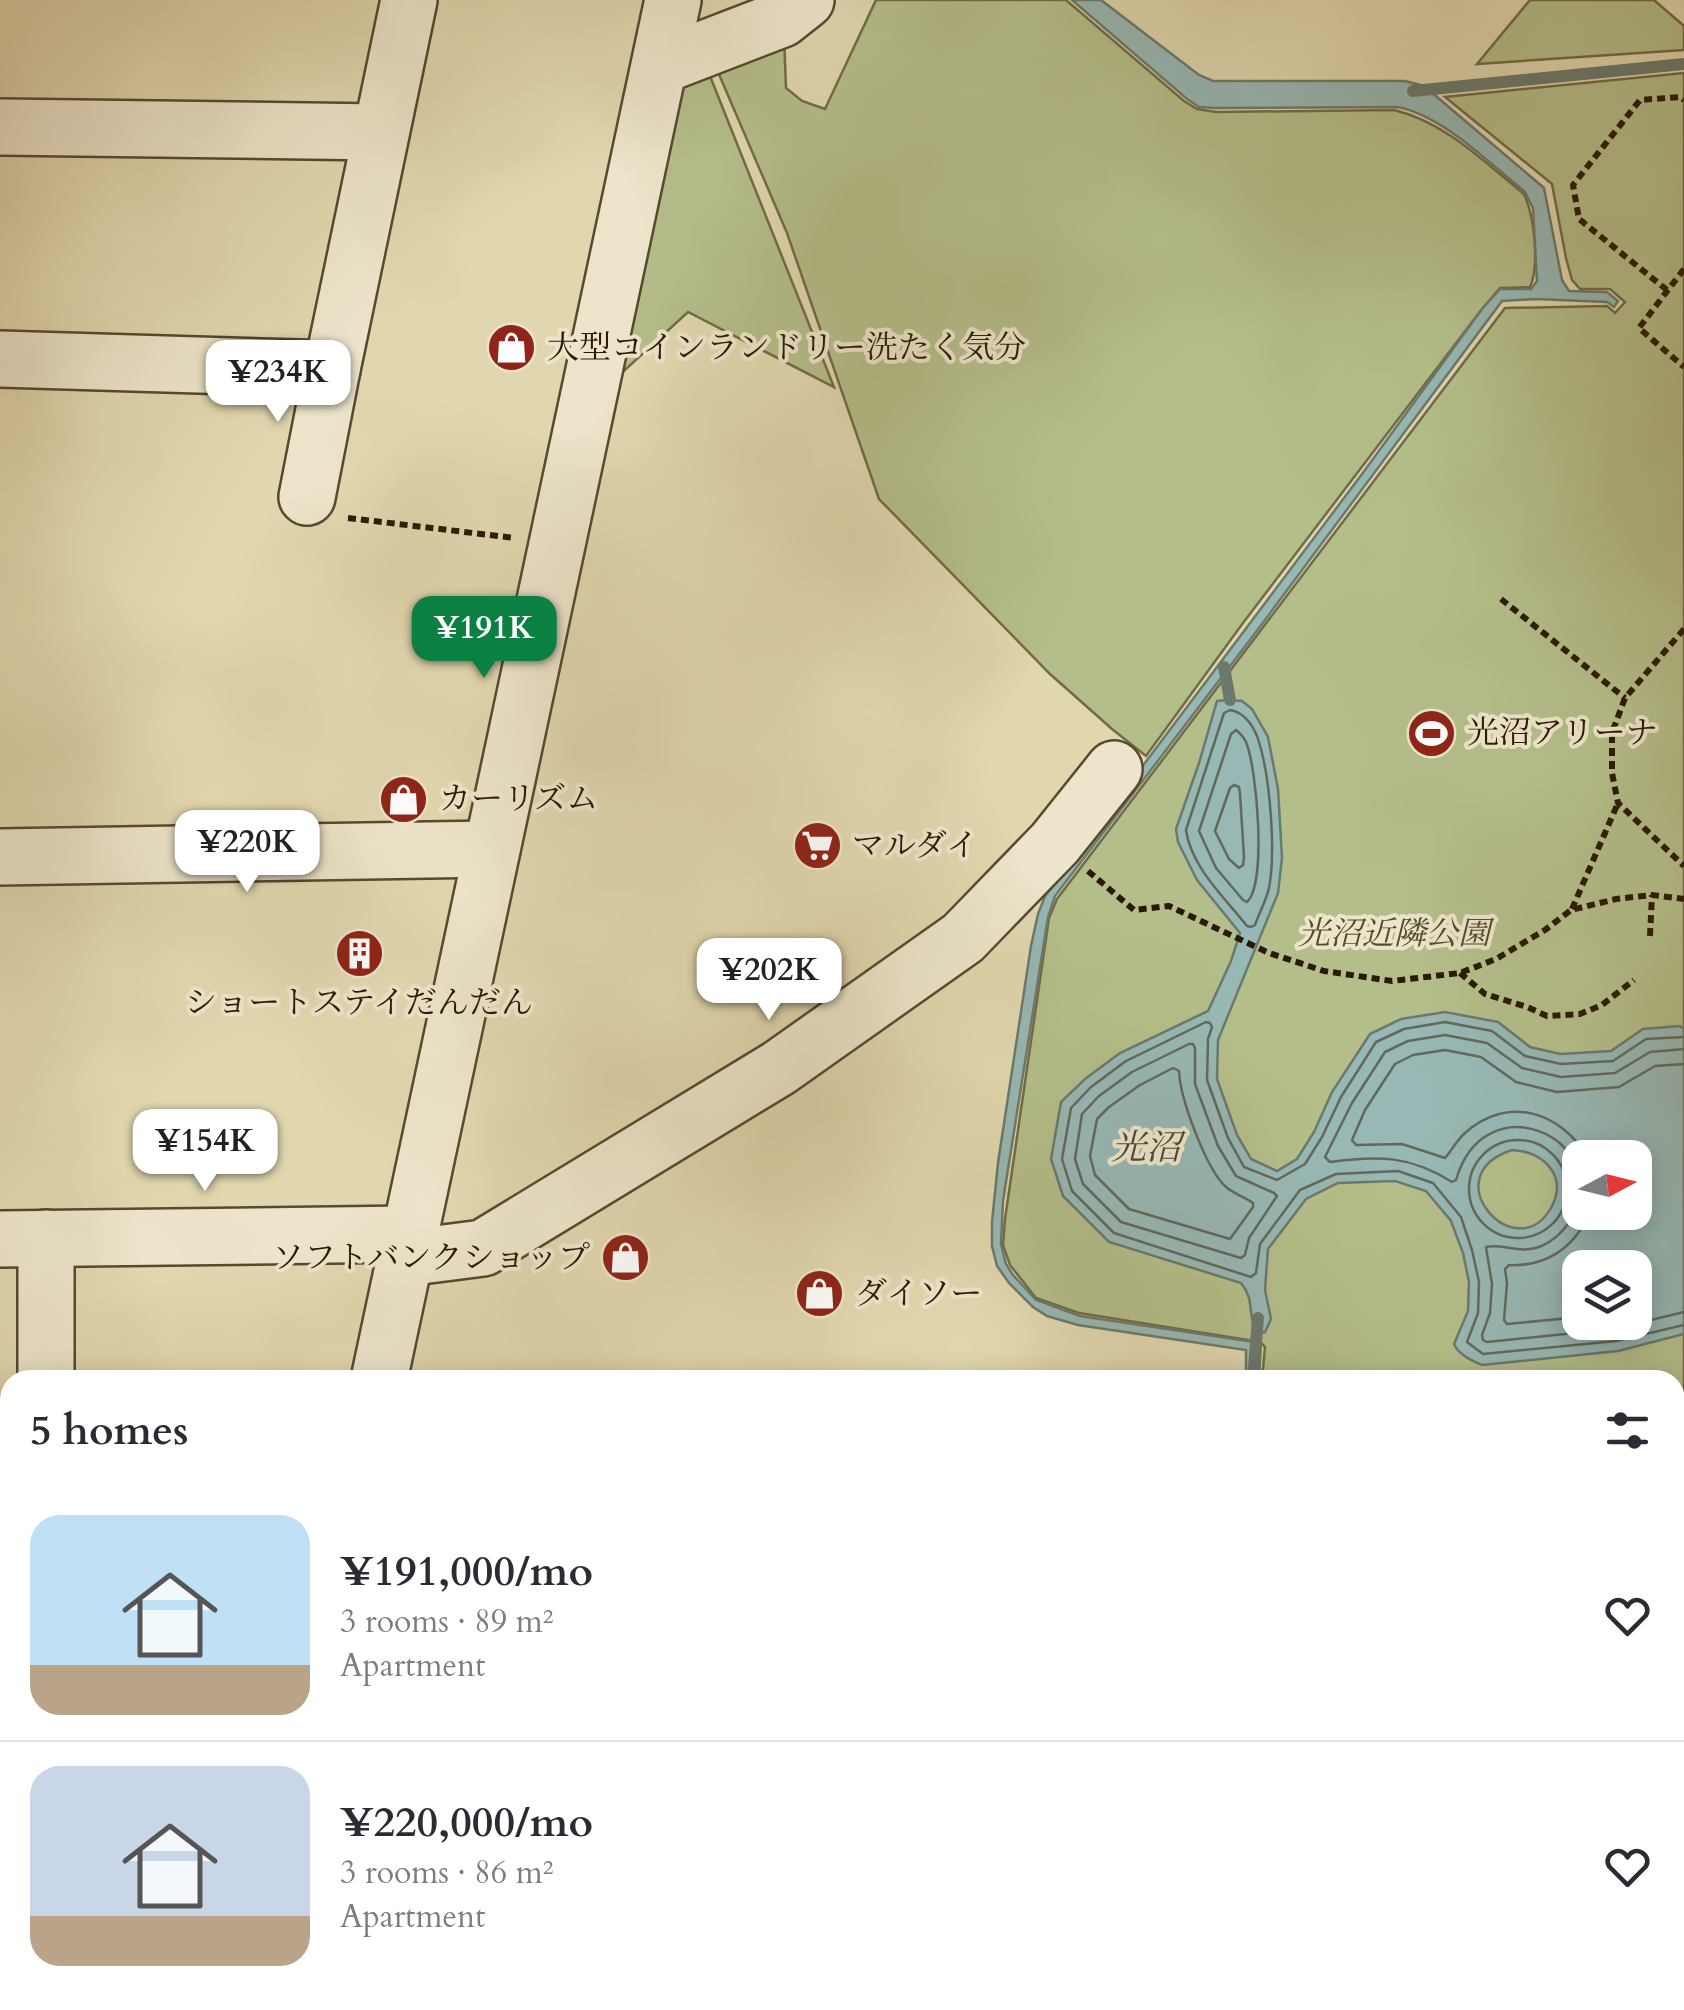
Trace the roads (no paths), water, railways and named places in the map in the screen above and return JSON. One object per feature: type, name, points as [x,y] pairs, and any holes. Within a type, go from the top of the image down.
[{"type":"street","points":[[308,497],[408,0]]},
{"type":"street","points":[[381,1370],[673,0]]},
{"type":"street","points":[[660,66],[782,19],[806,0]]},
{"type":"street","points":[[0,127],[381,132]]},
{"type":"street","points":[[0,359],[332,369]]},
{"type":"street","points":[[44,1370],[23,1238],[483,1248],[780,1068],[963,938],[1055,843],[1114,769]]},
{"type":"street","points":[[0,857],[492,849]]},
{"type":"water","points":[[1072,0],[1101,0],[1199,75],[1213,81],[1405,81],[1424,86],[1544,188],[1562,280],[1569,291],[1607,292],[1618,301],[1614,307],[1607,302],[1502,301],[1055,896],[1048,917],[1003,1201],[1001,1244],[1006,1264],[1036,1300],[1080,1316],[1261,1343],[1260,1370],[1246,1370],[1246,1350],[1078,1325],[1047,1316],[1009,1283],[997,1266],[992,1222],[998,1163],[1038,914],[1045,896],[1482,309],[1500,289],[1531,289],[1537,281],[1533,208],[1525,192],[1481,154],[1414,112],[1397,107],[1214,108],[1199,107]]},
{"type":"water","name":"光沼","points":[[1217,701],[1242,701],[1252,709],[1268,737],[1278,789],[1282,858],[1278,893],[1218,1040],[1217,1079],[1237,1135],[1251,1159],[1277,1171],[1297,1159],[1332,1092],[1370,1034],[1401,1019],[1445,1012],[1498,1022],[1530,1047],[1560,1054],[1611,1051],[1643,1029],[1680,1026],[1684,1029],[1684,1334],[1618,1351],[1482,1365],[1470,1359],[1454,1344],[1468,1311],[1469,1282],[1451,1221],[1426,1191],[1395,1181],[1338,1183],[1306,1199],[1268,1249],[1265,1290],[1271,1319],[1265,1332],[1258,1333],[1241,1283],[1109,1242],[1063,1196],[1051,1159],[1061,1102],[1120,1053],[1208,1011],[1240,933],[1197,880],[1178,842],[1176,829]],"holes":[[[1512,1150],[1543,1160],[1557,1186],[1551,1208],[1536,1224],[1519,1228],[1502,1223],[1488,1212],[1480,1196],[1479,1179],[1489,1162]]]},
{"type":"waterway","points":[[1413,91],[1684,64]]},
{"type":"waterway","points":[[1224,667],[1230,700]]},
{"type":"waterway","points":[[1254,1370],[1258,1318]]},
{"type":"place","name":"大型コインランドリー洗たく気分","points":[[512,348]]},
{"type":"place","name":"光沼アリーナ","points":[[1432,733]]},
{"type":"place","name":"カーリズム","points":[[404,799]]},
{"type":"place","name":"マルダイ","points":[[817,846]]},
{"type":"place","name":"ショートステイだんだん","points":[[359,953]]},
{"type":"place","name":"ソフトバンクショップ","points":[[625,1258]]},
{"type":"place","name":"ダイソー","points":[[820,1294]]},
{"type":"park label","name":"光沼近隣公園","points":[[1394,934]]}]
